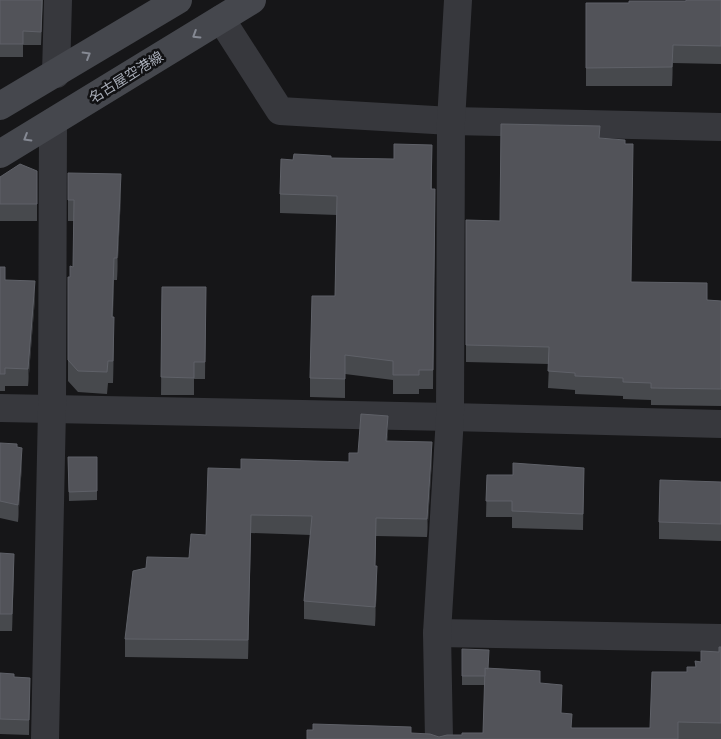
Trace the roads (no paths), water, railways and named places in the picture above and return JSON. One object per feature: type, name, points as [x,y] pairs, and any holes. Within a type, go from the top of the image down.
[{"type":"main road","points":[[0,106],[178,0]]},
{"type":"main road","name":"名古屋空港線","points":[[0,154],[252,0]]},
{"type":"street","points":[[56,74],[58,0]]},
{"type":"street","points":[[440,739],[437,633],[450,417],[451,121],[458,0]]},
{"type":"street","points":[[221,19],[280,111],[451,121],[721,127]]},
{"type":"street","points":[[45,739],[52,409],[53,122]]},
{"type":"street","points":[[0,408],[721,424]]},
{"type":"street","points":[[437,633],[721,638]]}]
